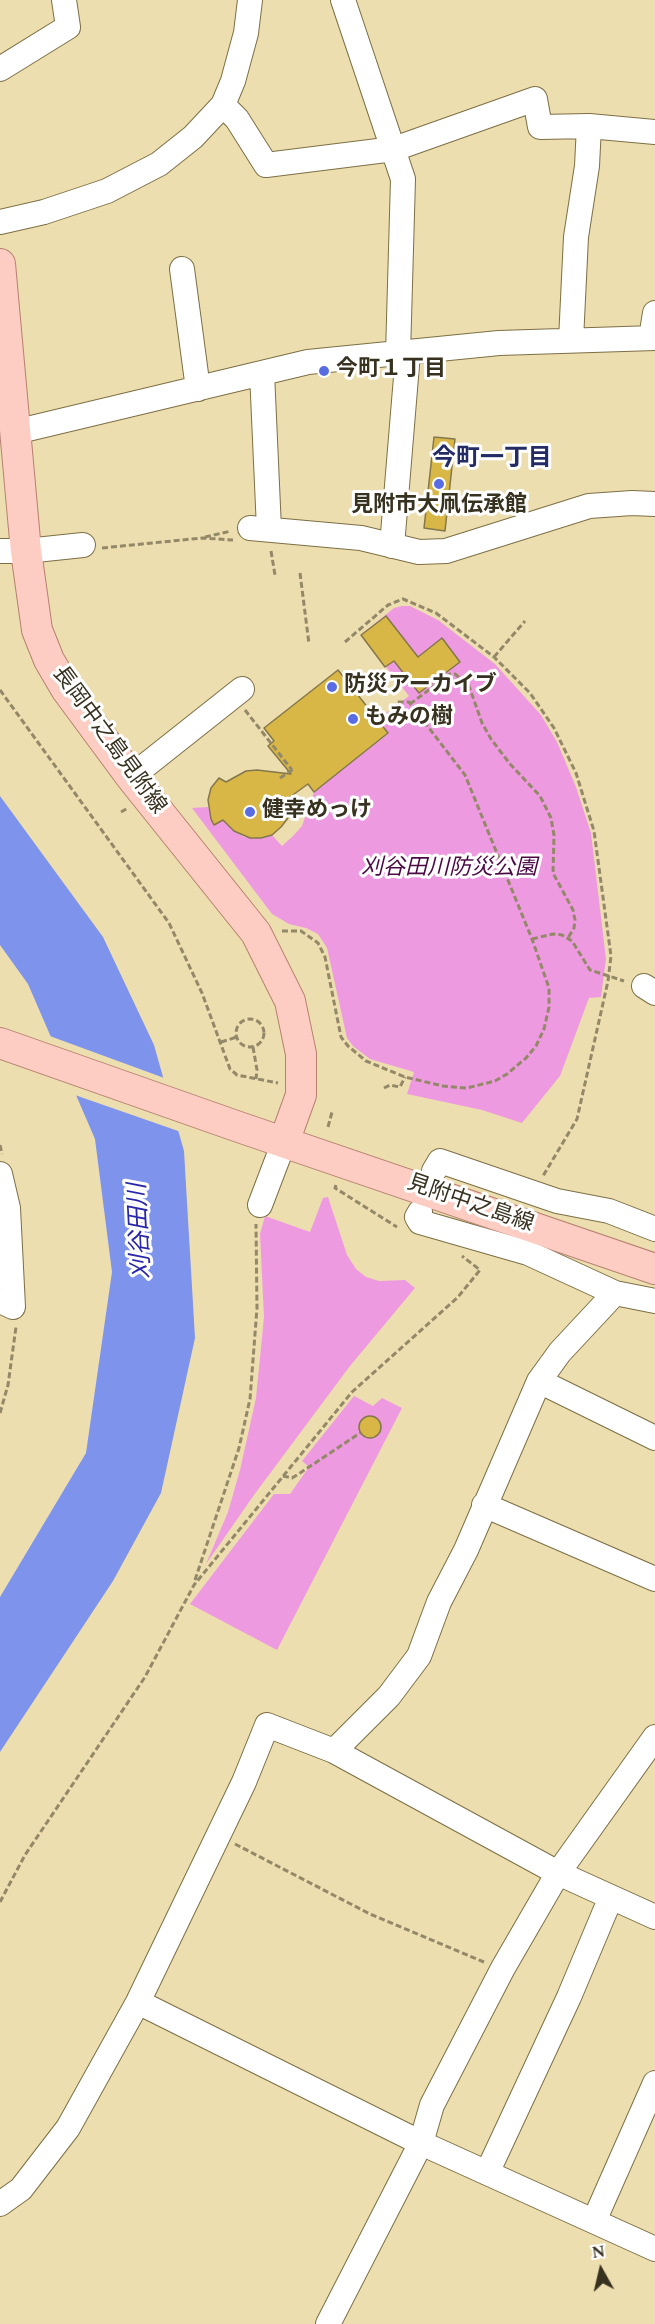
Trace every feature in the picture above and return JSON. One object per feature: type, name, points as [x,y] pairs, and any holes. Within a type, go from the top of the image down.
[{"type":"main road","name":"長岡中之島見附線","points":[[0,264],[15,432],[13,551],[37,630],[49,660],[66,689],[131,777],[256,933],[290,1001],[297,1027],[302,1077],[297,1110],[284,1142]]},
{"type":"main road","name":"見附中之島線","points":[[0,1042],[236,1126],[655,1269]]},
{"type":"street","points":[[0,69],[68,27],[64,0]]},
{"type":"street","points":[[0,222],[44,212],[107,191],[159,164],[193,137],[223,105],[246,33],[250,0]]},
{"type":"street","points":[[343,0],[403,179],[403,353],[392,546]]},
{"type":"street","points":[[223,105],[237,119],[266,165],[394,149],[535,99],[540,127],[589,126],[655,132]]},
{"type":"street","points":[[571,340],[576,237],[587,166],[589,126]]},
{"type":"street","points":[[182,269],[198,389]]},
{"type":"street","points":[[15,432],[308,362],[499,343],[653,338],[655,313]]},
{"type":"street","points":[[262,373],[256,535],[361,538],[419,552],[446,551],[589,506],[655,504]]},
{"type":"street","points":[[13,551],[83,545]]},
{"type":"street","points":[[131,777],[241,697]]},
{"type":"street","points":[[260,1205],[284,1142]]},
{"type":"street","points":[[434,1171],[440,1161],[557,1201],[609,1211],[655,1229]]},
{"type":"street","points":[[0,1174],[8,1208],[14,1307],[0,1301]]},
{"type":"street","points":[[420,1212],[417,1217],[420,1222],[528,1253],[615,1293],[655,1301]]},
{"type":"street","points":[[334,1751],[389,1696],[419,1656],[439,1602],[465,1550],[539,1381],[560,1352],[615,1293]]},
{"type":"street","points":[[539,1381],[655,1438]]},
{"type":"street","points":[[484,1505],[655,1579]]},
{"type":"street","points":[[0,2204],[21,2189],[68,2128],[138,2001],[219,1836],[267,1725],[334,1751],[558,1873],[655,1917]]},
{"type":"street","points":[[328,2324],[421,2143],[432,2105],[503,1968],[558,1873],[655,1737]]},
{"type":"street","points":[[487,2173],[569,1997],[611,1897]]},
{"type":"street","points":[[138,2001],[421,2143],[655,2249]]},
{"type":"street","points":[[594,2221],[655,2083]]},
{"type":"path","points":[[202,538],[219,532]]},
{"type":"path","points":[[83,545],[91,549],[256,535],[275,575]]},
{"type":"path","points":[[300,573],[309,644]]},
{"type":"path","points":[[345,642],[388,605],[402,599],[436,613],[494,657],[530,693],[555,728],[576,772],[594,831],[610,956],[609,977],[577,1119],[542,1177]]},
{"type":"path","points":[[494,657],[525,621]]},
{"type":"path","points":[[410,704],[450,674],[455,674],[469,686],[482,723],[491,739],[510,764],[540,796],[551,819],[554,835],[553,873],[573,910],[575,920],[574,928],[568,938]]},
{"type":"path","points":[[0,690],[169,923],[202,993],[230,1069],[237,1075],[283,1084]]},
{"type":"path","points":[[241,697],[294,769],[280,778]]},
{"type":"path","points":[[282,931],[301,931],[318,943],[325,957],[341,1037],[366,1061],[405,1077],[443,1086],[467,1088],[479,1086],[507,1074],[536,1046],[544,1029],[549,1007],[549,988],[532,939],[465,775],[410,704],[396,702]]},
{"type":"path","points":[[532,939],[553,934],[568,938],[590,970],[609,977]]},
{"type":"path","points":[[250,1018],[259,1022],[264,1029],[263,1038],[253,1047],[245,1046],[237,1037],[237,1028],[242,1021],[250,1018]]},
{"type":"path","points":[[221,1042],[237,1037]]},
{"type":"path","points":[[253,1047],[257,1070],[256,1079]]},
{"type":"path","points":[[384,1088],[390,1085],[400,1087],[405,1077]]},
{"type":"path","points":[[328,1127],[332,1112]]},
{"type":"path","points":[[339,1190],[397,1227]]},
{"type":"path","points":[[0,1902],[25,1855],[145,1677],[194,1585],[239,1448],[250,1399],[257,1308],[255,1231],[260,1205]]},
{"type":"path","points":[[194,1585],[352,1392],[458,1297],[480,1270],[456,1251]]},
{"type":"path","points":[[283,1476],[292,1478],[360,1433]]},
{"type":"path","points":[[219,1836],[370,1914],[479,1961],[503,1968]]},
{"type":"green space","name":"刈谷田川防災公園","points":[[410,606],[438,620],[495,664],[541,715],[557,742],[576,787],[591,833],[606,959],[601,997],[589,998],[560,1076],[522,1123],[482,1110],[407,1094],[414,1072],[370,1059],[353,1046],[347,1038],[327,948],[318,934],[289,924],[272,914],[192,808],[208,807],[214,825],[224,820],[234,831],[244,837],[261,838],[272,835],[282,846],[293,836],[302,826],[314,792],[388,734],[381,724],[389,719],[385,714],[409,696],[361,635],[394,608]]},
{"type":"green space","points":[[328,1197],[347,1255],[356,1269],[366,1277],[379,1281],[405,1280],[415,1288],[350,1366],[206,1564],[228,1512],[256,1398],[264,1317],[260,1234],[265,1216],[310,1232],[323,1198]]},
{"type":"green space","points":[[354,1396],[373,1406],[382,1398],[402,1408],[277,1650],[190,1604],[274,1494],[290,1494],[309,1467],[302,1461]]},
{"type":"water","name":"刈谷田川","points":[[0,796],[103,937],[154,1045],[184,1151],[195,1338],[161,1493],[113,1581],[0,1752],[0,1597],[86,1453],[112,1272],[95,1139],[28,984],[0,945]]},
{"type":"pier","points":[[47,1035],[167,1079],[181,1132],[72,1094]]},
{"type":"building","name":"見附市大凧伝承館","points":[[434,437],[455,439],[445,531],[424,528]]},
{"type":"building","points":[[386,616],[418,657],[442,638],[460,662],[419,693],[394,661],[385,667],[361,635]]},
{"type":"building","points":[[338,670],[388,733],[314,792],[308,784],[290,797],[288,818],[272,835],[250,838],[234,831],[223,820],[214,825],[208,800],[211,788],[219,778],[226,782],[246,771],[257,770],[291,774],[268,746],[274,741],[264,728]]},
{"type":"building","points":[[370,1416],[378,1419],[381,1427],[378,1435],[370,1438],[362,1435],[359,1427],[362,1419]]},
{"type":"place","name":"今町１丁目","points":[[324,371]]},
{"type":"place","name":"見附市大凧伝承館","points":[[439,484]]},
{"type":"place","name":"防災アーカイブ","points":[[332,687]]},
{"type":"place","name":"もみの樹","points":[[353,719]]},
{"type":"place","name":"健幸めっけ","points":[[250,812]]},
{"type":"district","name":"今町一丁目","points":[[492,460]]}]
